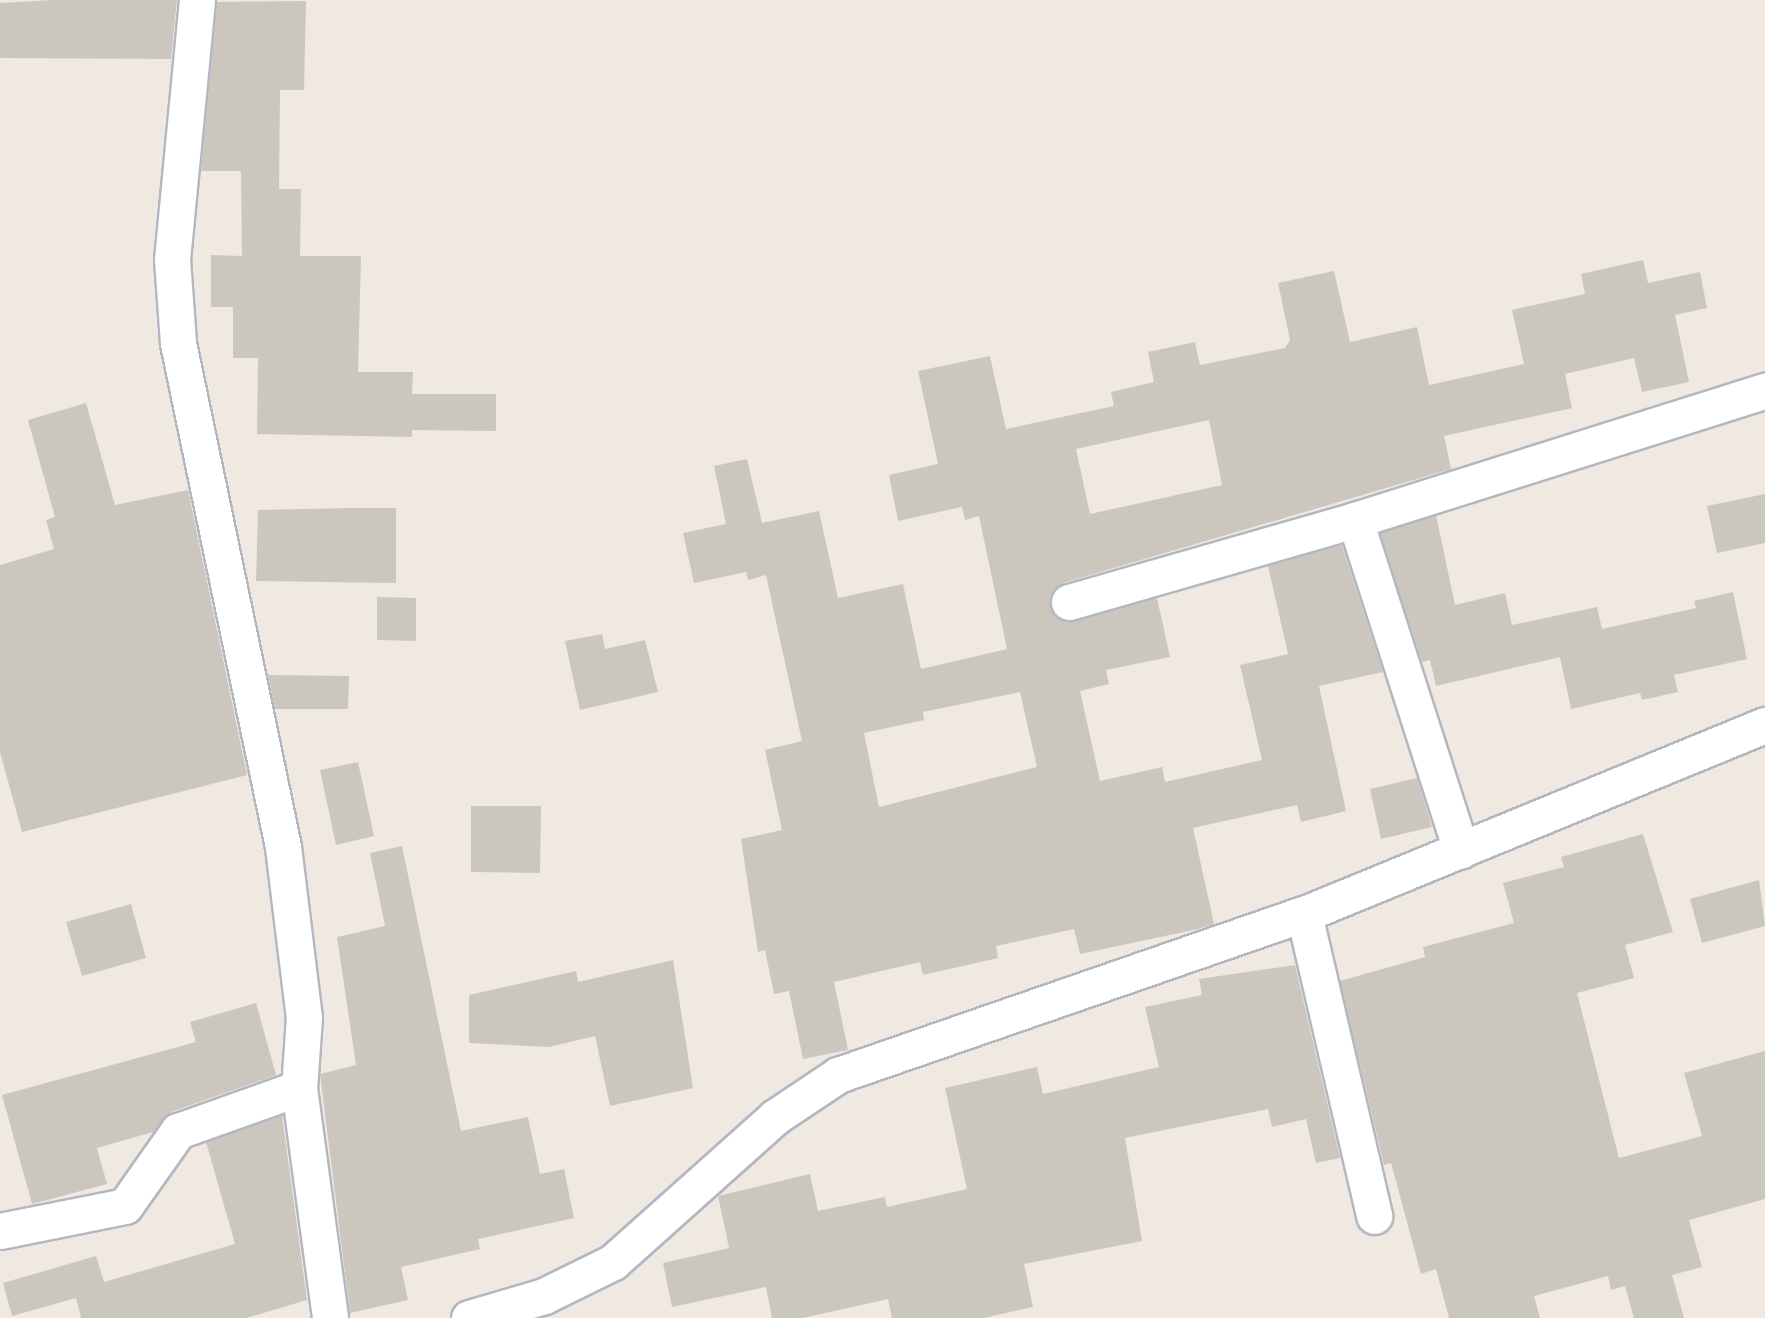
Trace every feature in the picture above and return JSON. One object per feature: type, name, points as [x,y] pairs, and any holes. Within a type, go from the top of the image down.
[{"type":"street","points":[[197,0],[173,259],[178,343],[283,847],[304,1017],[299,1088],[330,1318]]},
{"type":"street","points":[[1069,602],[1355,520],[1765,391]]},
{"type":"street","points":[[1355,520],[1461,850]]},
{"type":"street","points":[[469,1318],[555,1291],[613,1262],[775,1117],[838,1075],[1304,914],[1765,725]]},
{"type":"street","points":[[1304,914],[1374,1216]]},
{"type":"street","points":[[0,1231],[125,1206],[178,1131],[299,1088]]},
{"type":"building","points":[[53,0],[177,0],[171,59],[0,58],[0,3]]},
{"type":"building","points":[[306,1],[304,90],[280,90],[279,189],[301,189],[300,256],[361,256],[358,372],[413,372],[412,394],[496,394],[496,431],[412,430],[412,437],[257,434],[258,358],[233,358],[233,307],[211,307],[211,255],[242,256],[241,171],[201,171],[217,2]]},
{"type":"building","points":[[1643,260],[1648,283],[1700,272],[1707,308],[1675,315],[1689,382],[1642,392],[1634,358],[1565,374],[1572,408],[1444,436],[1451,469],[1063,583],[1050,596],[1055,616],[1065,622],[1157,598],[1170,657],[1106,670],[1109,684],[1080,691],[1100,781],[1162,767],[1165,782],[1262,760],[1240,665],[1288,654],[1268,566],[1342,545],[1383,672],[1319,686],[1346,811],[1301,822],[1297,805],[1193,828],[1214,924],[1080,954],[1074,929],[996,946],[998,958],[923,975],[920,962],[834,982],[848,1050],[803,1059],[789,991],[774,994],[765,950],[758,952],[741,839],[782,830],[765,750],[802,741],[766,575],[748,580],[746,572],[694,583],[683,533],[726,524],[714,466],[747,459],[762,523],[819,511],[838,598],[903,584],[921,669],[1007,649],[979,516],[965,520],[962,507],[898,521],[889,475],[938,464],[918,371],[990,356],[1006,429],[1114,406],[1111,392],[1154,382],[1148,352],[1195,342],[1200,365],[1285,348],[1290,340],[1278,283],[1334,271],[1350,342],[1417,327],[1429,385],[1524,364],[1512,310],[1585,294],[1581,274]],"holes":[[[1209,420],[1222,485],[1090,514],[1076,449]],[[1020,692],[1037,767],[879,807],[864,733],[924,720],[923,712]]]},
{"type":"building","points":[[86,403],[115,505],[188,490],[247,775],[22,832],[0,752],[0,565],[54,549],[46,520],[55,517],[28,420]]},
{"type":"building","points":[[1765,494],[1765,543],[1717,553],[1707,506]]},
{"type":"building","points":[[396,508],[396,583],[256,581],[258,510]]},
{"type":"building","points":[[1436,515],[1455,605],[1505,593],[1512,625],[1597,607],[1602,629],[1696,608],[1694,601],[1733,592],[1747,659],[1674,675],[1678,692],[1642,700],[1640,693],[1571,709],[1560,657],[1436,686],[1430,660],[1422,662],[1380,533]]},
{"type":"building","points":[[377,597],[416,598],[416,641],[377,640]]},
{"type":"building","points":[[602,634],[605,649],[645,640],[658,692],[580,710],[565,641]]},
{"type":"building","points":[[268,675],[349,676],[348,709],[275,709]]},
{"type":"building","points":[[358,762],[374,836],[336,845],[320,770]]},
{"type":"building","points":[[1417,778],[1432,827],[1381,839],[1370,789]]},
{"type":"building","points":[[471,806],[541,806],[540,873],[471,872]]},
{"type":"building","points":[[1643,834],[1673,932],[1625,945],[1634,978],[1577,993],[1619,1158],[1702,1136],[1684,1073],[1765,1051],[1765,1199],[1689,1220],[1702,1267],[1672,1275],[1684,1318],[1634,1318],[1625,1286],[1611,1290],[1608,1276],[1534,1296],[1540,1318],[1449,1318],[1436,1269],[1421,1274],[1391,1163],[1384,1165],[1340,981],[1425,957],[1423,947],[1514,923],[1503,883],[1564,867],[1561,857]]},
{"type":"building","points":[[402,846],[461,1131],[528,1117],[540,1174],[564,1169],[574,1218],[478,1239],[480,1249],[401,1267],[408,1300],[350,1313],[320,1074],[356,1065],[337,937],[385,926],[370,853]]},
{"type":"building","points":[[1759,880],[1765,926],[1702,943],[1690,899]]},
{"type":"building","points":[[131,904],[146,958],[82,976],[66,922]]},
{"type":"building","points":[[673,960],[693,1088],[610,1106],[595,1036],[549,1047],[469,1043],[469,995],[576,971],[578,982]]},
{"type":"building","points":[[1295,965],[1340,1158],[1316,1163],[1306,1119],[1272,1127],[1268,1109],[1125,1138],[1142,1241],[1024,1264],[1033,1307],[984,1318],[892,1318],[888,1299],[803,1318],[772,1318],[766,1287],[672,1307],[663,1263],[729,1248],[718,1196],[810,1174],[818,1211],[885,1197],[887,1207],[967,1189],[945,1088],[1037,1067],[1043,1094],[1159,1067],[1145,1007],[1202,995],[1199,979]]},
{"type":"building","points":[[256,1003],[276,1075],[171,1112],[153,1132],[97,1148],[107,1184],[32,1204],[2,1095],[196,1042],[190,1022]]},
{"type":"building","points":[[282,1115],[307,1300],[246,1318],[81,1318],[76,1298],[12,1316],[3,1283],[96,1256],[104,1282],[235,1244],[206,1142]]}]
